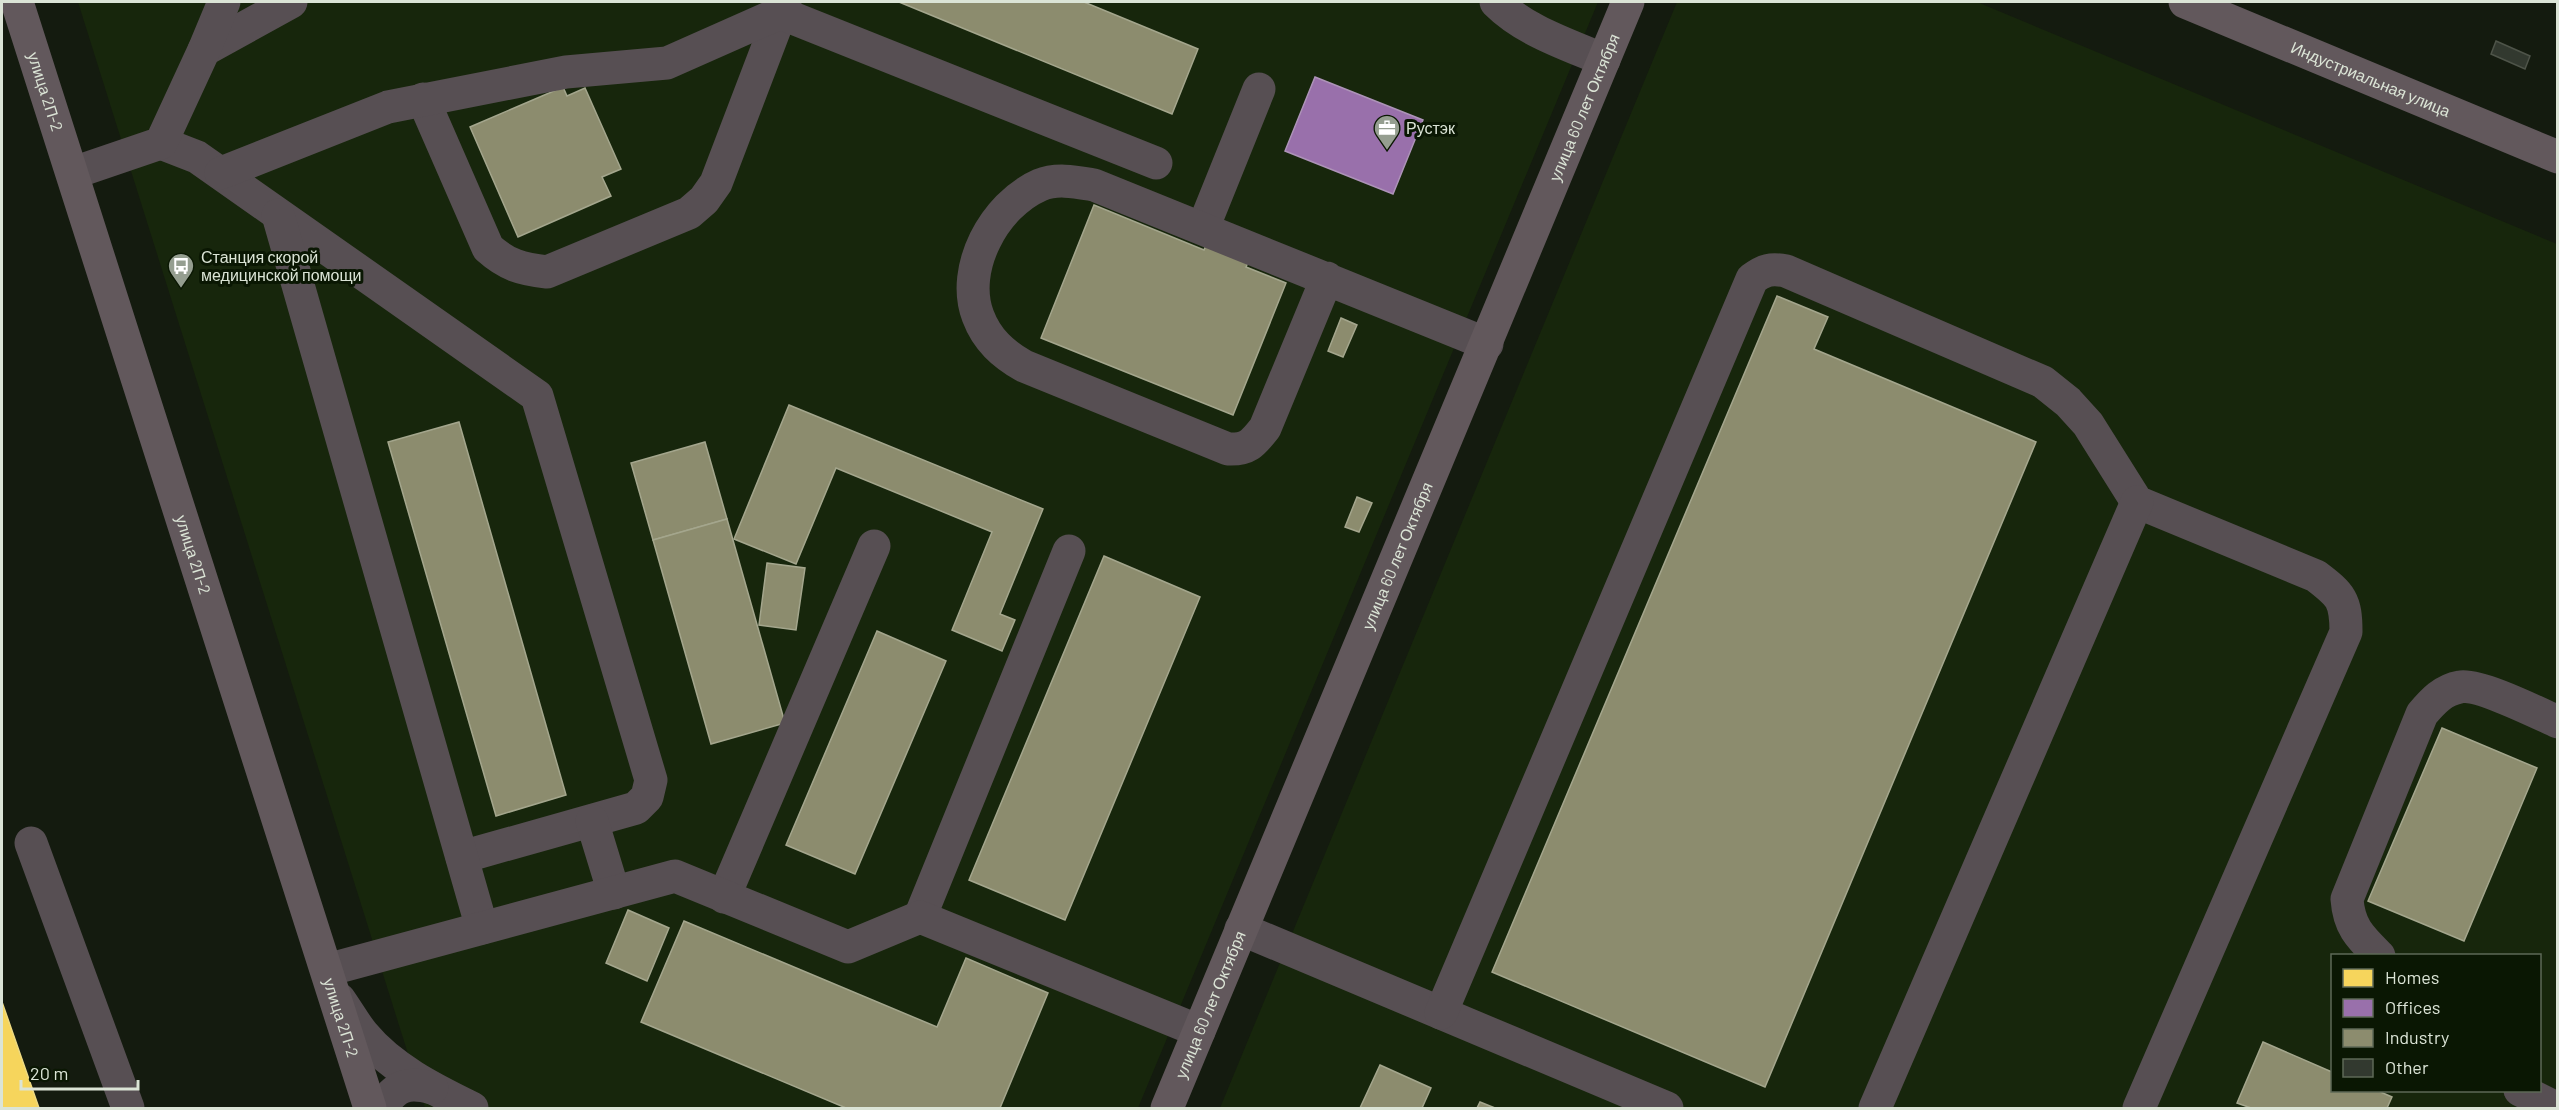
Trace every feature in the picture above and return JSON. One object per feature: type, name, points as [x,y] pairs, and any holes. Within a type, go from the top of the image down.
[{"type":"main road","name":"улица 2П-2","points":[[17,2],[370,1108]]},
{"type":"main road","name":"улица 60 лет Октября","points":[[1167,1108],[1629,2]]},
{"type":"main road","name":"Индустриальная улица","points":[[2185,2],[2558,157]]},
{"type":"lane","points":[[161,143],[224,2]]},
{"type":"lane","points":[[204,50],[291,2]]},
{"type":"lane","points":[[1496,2],[1508,15],[1528,27],[1604,60]]},
{"type":"lane","points":[[423,99],[488,248],[503,261],[526,269],[547,272],[689,213],[704,201],[716,183],[783,7]]},
{"type":"lane","points":[[221,174],[388,107],[566,72],[667,63],[783,7],[1156,163]]},
{"type":"lane","points":[[1203,228],[1259,89]]},
{"type":"lane","points":[[73,173],[161,143],[197,157],[537,396],[651,780],[647,797],[636,808],[462,857]]},
{"type":"lane","points":[[1327,278],[1264,428],[1254,441],[1242,450],[1228,449],[1024,366],[1003,354],[988,336],[978,315],[973,286],[978,256],[993,226],[1017,200],[1040,185],[1068,180],[1094,185],[1327,278],[1487,345]]},
{"type":"lane","points":[[278,215],[482,928]]},
{"type":"lane","points":[[1441,1013],[1752,279],[1763,271],[1775,268],[2043,382],[2068,402],[2088,424],[2137,502],[2316,576],[2334,590],[2346,608],[2346,632],[2139,1108]]},
{"type":"lane","points":[[1875,1108],[2137,502]]},
{"type":"lane","points":[[724,897],[874,546]]},
{"type":"lane","points":[[920,917],[1069,551]]},
{"type":"lane","points":[[2377,954],[2359,936],[2348,918],[2347,899],[2422,714],[2438,696],[2462,686],[2488,692],[2558,722]]},
{"type":"lane","points":[[592,821],[614,893]]},
{"type":"lane","points":[[31,843],[128,1108]]},
{"type":"lane","points":[[472,1108],[432,1088],[384,1054],[364,1035],[331,981],[482,928],[675,876],[743,855]]},
{"type":"lane","points":[[675,876],[848,947],[920,917],[1199,1031]]},
{"type":"lane","points":[[1241,929],[1667,1108]]},
{"type":"lane","points":[[381,1108],[398,1089],[407,1084],[432,1088]]},
{"type":"lane","points":[[2524,1092],[2556,1108]]},
{"type":"shaded area","points":[[78,2],[1598,2],[1138,1108],[425,1108]]},
{"type":"shaded area","points":[[1677,2],[1977,2],[2557,244],[2557,1108],[1220,1108]]},
{"type":"building: Homes","points":[[2,1002],[39,1108],[2,1108]]},
{"type":"building: Offices","points":[[1315,77],[1423,120],[1393,194],[1285,151]]},
{"type":"building: Industry","points":[[899,2],[1084,2],[1198,49],[1172,114]]},
{"type":"building: Industry","points":[[563,87],[567,96],[585,88],[621,169],[602,177],[611,196],[518,237],[470,127]]},
{"type":"building: Industry","points":[[1094,205],[1204,250],[1209,238],[1251,256],[1246,267],[1286,283],[1233,415],[1041,338]]},
{"type":"building: Industry","points":[[1777,296],[1828,317],[1814,349],[2036,442],[1765,1087],[1492,972]]},
{"type":"building: Industry","points":[[1341,318],[1357,325],[1343,357],[1328,351]]},
{"type":"building: Industry","points":[[789,405],[1043,509],[1000,614],[1015,620],[1002,651],[952,630],[992,532],[836,468],[796,564],[734,539]]},
{"type":"building: Industry","points":[[459,422],[566,795],[496,816],[388,442]]},
{"type":"building: Industry","points":[[705,442],[727,519],[653,540],[631,463]]},
{"type":"building: Industry","points":[[1357,497],[1372,503],[1359,532],[1345,527]]},
{"type":"building: Industry","points":[[727,519],[785,723],[711,744],[653,540]]},
{"type":"building: Industry","points":[[1104,556],[1200,597],[1065,920],[969,880]]},
{"type":"building: Industry","points":[[767,563],[805,568],[796,630],[759,625]]},
{"type":"building: Industry","points":[[877,631],[946,661],[855,874],[786,845]]},
{"type":"building: Industry","points":[[2442,728],[2537,768],[2464,941],[2368,901]]},
{"type":"building: Industry","points":[[628,910],[669,928],[647,981],[606,963]]},
{"type":"building: Industry","points":[[684,921],[937,1027],[966,958],[1048,993],[1000,1108],[846,1108],[641,1022]]},
{"type":"building: Industry","points":[[2263,1042],[2331,1072],[2331,1092],[2381,1092],[2392,1097],[2387,1108],[2251,1108],[2237,1103]]},
{"type":"building: Industry","points":[[1380,1065],[1431,1088],[1422,1108],[1360,1108]]},
{"type":"building: Industry","points":[[1480,1102],[1495,1108],[1477,1108]]},
{"type":"building: Other","points":[[2496,41],[2530,56],[2525,69],[2491,54]]},
{"type":"place","name":"Рустэк","points":[[1387,151]]},
{"type":"place","name":"Станция скорой медицинской помощи","points":[[181,289]]}]
